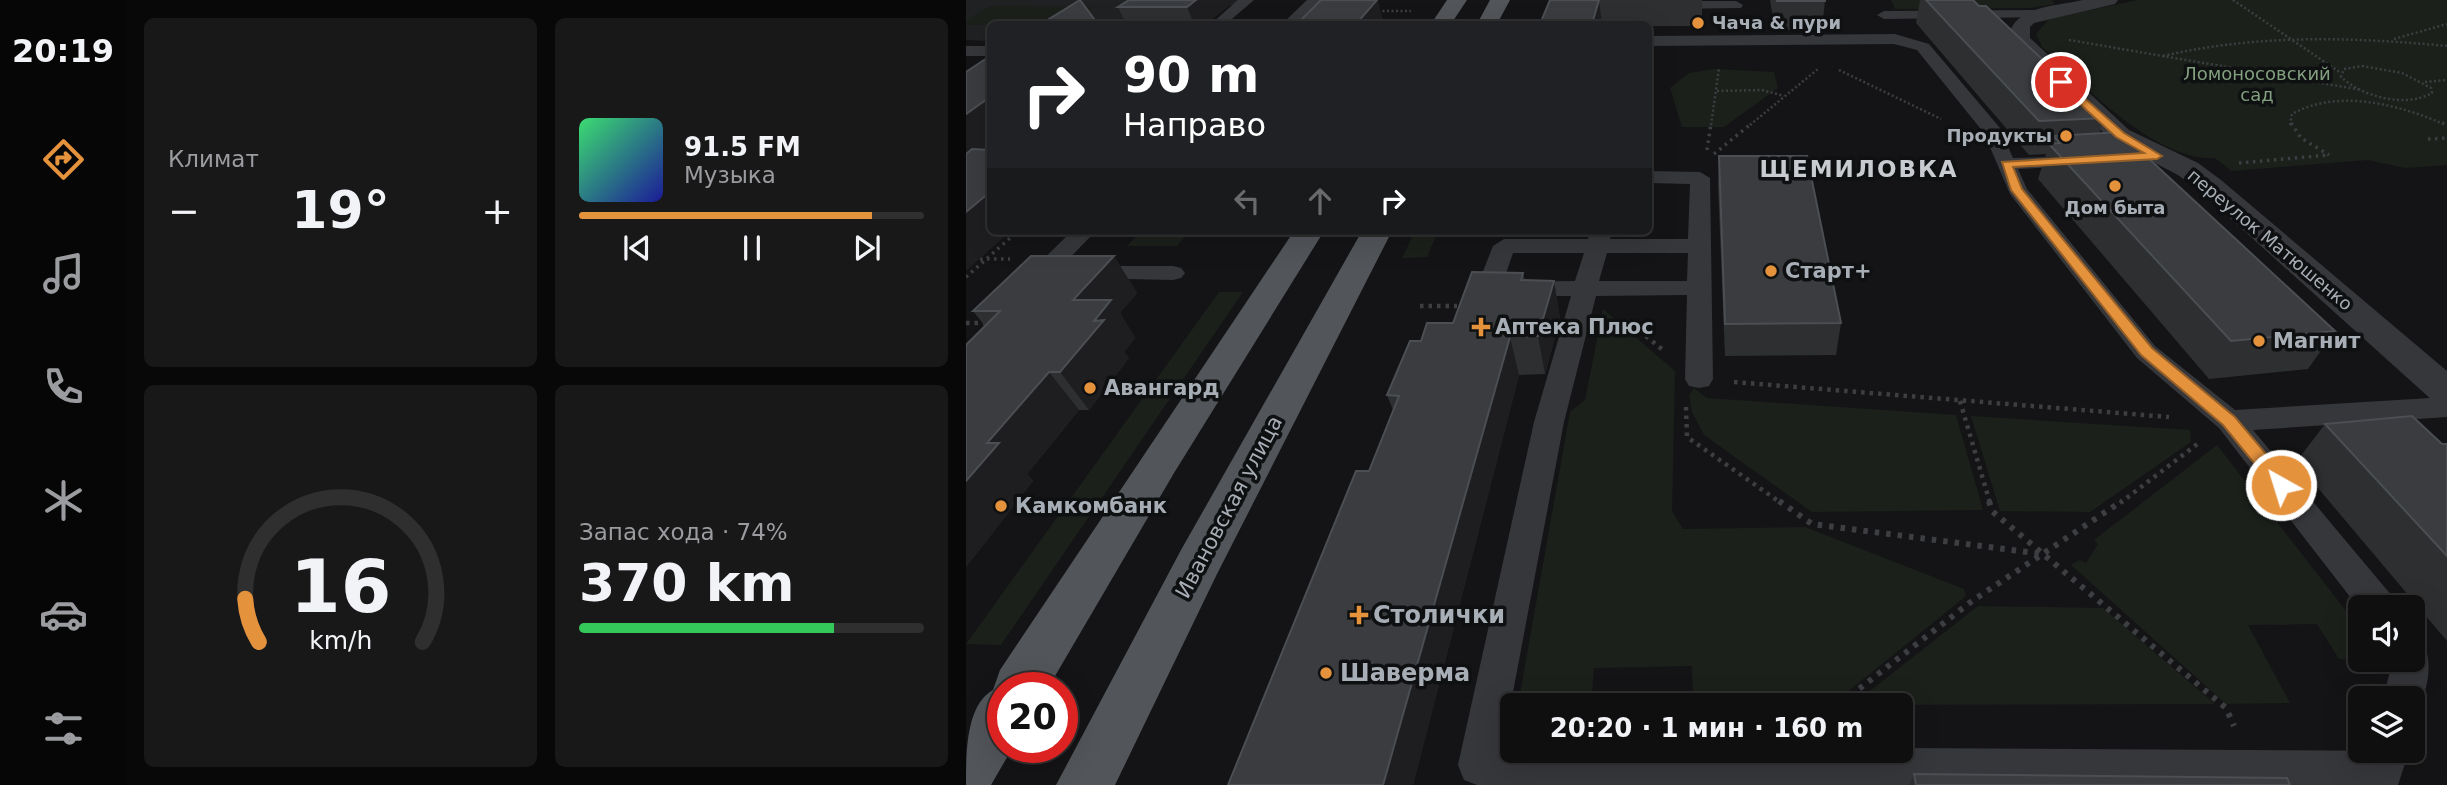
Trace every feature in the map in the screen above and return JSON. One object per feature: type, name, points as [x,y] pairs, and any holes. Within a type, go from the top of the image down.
[{"type":"main road","points":[[1443,21],[1457,0]]},
{"type":"main road","points":[[1490,21],[1500,0]]},
{"type":"main road","points":[[1029,672],[1159,462],[1306,235]]},
{"type":"main road","name":"Ивановская улица","points":[[1085,785],[1198,564],[1375,235]]},
{"type":"main road","points":[[966,773],[987,739]]},
{"type":"street","points":[[2039,14],[2108,0]]},
{"type":"street","name":"переулок Матюшенко","points":[[2039,14],[2020,26],[2019,40],[2027,49],[2120,135],[2157,156],[2188,169],[2211,186],[2447,392]]},
{"type":"lane","points":[[1222,21],[1247,0]]},
{"type":"lane","points":[[1292,21],[1315,0]]},
{"type":"lane","points":[[1878,0],[1895,39]]},
{"type":"lane","points":[[1655,5],[1734,22],[1848,41],[1895,39],[1923,47],[1993,132],[2017,190],[2147,352],[2229,421],[2369,595]]},
{"type":"lane","points":[[1884,15],[2039,14]]},
{"type":"lane","points":[[1652,40],[1734,22]]},
{"type":"lane","points":[[966,51],[987,51]]},
{"type":"lane","points":[[2006,164],[2157,156]]},
{"type":"lane","points":[[1652,177],[1700,178],[1699,380]]},
{"type":"lane","points":[[978,323],[1042,273],[1081,235]]},
{"type":"lane","points":[[1699,288],[1488,289],[1504,247],[1600,238],[1700,246]]},
{"type":"lane","points":[[1600,238],[1549,422],[1479,765],[1764,776],[2387,769]]},
{"type":"lane","points":[[1042,273],[1173,274]]},
{"type":"lane","points":[[2229,421],[2447,407]]},
{"type":"path","points":[[2233,0],[2341,73],[2344,81],[2362,90]]},
{"type":"path","points":[[1734,22],[1717,91],[1705,161],[1825,64],[1848,41]]},
{"type":"path","points":[[2393,39],[2447,24]]},
{"type":"path","points":[[2161,57],[2222,43],[2285,37],[2393,39],[2447,46]]},
{"type":"path","points":[[2067,40],[2362,90],[2389,98],[2428,97],[2432,93],[2424,82]]},
{"type":"path","points":[[1825,64],[1972,134],[1993,132]]},
{"type":"path","points":[[2341,73],[2352,67],[2375,67],[2402,73],[2424,82],[2447,80]]},
{"type":"path","points":[[1717,91],[1762,90],[1785,96]]},
{"type":"path","points":[[2389,98],[2389,104]]},
{"type":"path","points":[[2229,163],[2329,155],[2298,136],[2291,124],[2291,115],[2298,108],[2347,101],[2389,104],[2447,125]]},
{"type":"path","points":[[2428,139],[2447,138]]},
{"type":"path","points":[[966,277],[1013,235]]},
{"type":"path","points":[[1587,288],[1699,380]]},
{"type":"path","points":[[2044,554],[1812,524],[1686,436],[1685,386],[1699,380],[2229,421]]},
{"type":"path","points":[[1960,401],[1992,511],[2226,708],[2253,771]]},
{"type":"path","points":[[1854,693],[1962,609],[2106,513],[2229,421]]},
{"type":"shaded area","points":[[966,0],[1240,0],[1234,5],[1226,6],[1209,21],[987,21],[987,41],[966,40]]},
{"type":"green space","points":[[1891,0],[2052,0],[2055,4],[2031,8],[1895,9]]},
{"type":"green space","name":"Ломоносовский сад","points":[[2138,0],[2447,0],[2447,165],[2405,168],[2368,160],[2231,171],[2215,158],[2192,156],[2169,148],[2122,118],[2099,99],[2042,47],[2036,34],[2049,19]]},
{"type":"green space","points":[[992,6],[1095,7],[1072,21],[987,21],[987,25],[966,25],[966,20]]},
{"type":"green space","points":[[1714,69],[1774,72],[1778,88],[1724,127],[1682,127],[1670,88],[1689,73]]},
{"type":"green space","points":[[1137,235],[1186,235],[1177,246],[1127,246]]},
{"type":"green space","points":[[1413,235],[1436,235],[1427,257],[1402,258]]},
{"type":"green space","points":[[1219,292],[1243,292],[1001,645],[966,644]]},
{"type":"green space","points":[[1603,309],[1675,371],[1672,511],[1683,529],[1805,527],[1964,589],[1966,596],[1846,693],[1693,693],[1692,666],[1594,668],[1592,693],[1520,693],[1570,412],[1585,400]]},
{"type":"green space","points":[[1694,388],[1707,398],[1956,415],[1983,510],[1812,512],[1704,435],[1692,412],[1689,395]]},
{"type":"green space","points":[[1971,416],[2190,430],[2191,442],[2090,512],[2000,511]]},
{"type":"green space","points":[[2217,445],[2348,613],[2348,659],[2339,659],[2317,624],[2248,625],[2290,703],[2226,704],[2071,565],[2079,560],[2086,563],[2098,544],[2094,540]]},
{"type":"green space","points":[[1978,606],[2103,608],[2215,704],[1913,705],[1913,693],[1867,693]]},
{"type":"building","points":[[1080,0],[1096,21],[1046,21]]},
{"type":"building","points":[[1129,0],[1196,0],[1187,7],[1118,7]]},
{"type":"building","points":[[1321,0],[1377,0],[1359,21],[1300,21]]},
{"type":"building","points":[[1550,0],[1599,0],[1593,21],[1541,21]]},
{"type":"building","points":[[1825,0],[1825,1],[1777,1]]},
{"type":"building","points":[[1926,0],[1973,0],[1979,6],[1986,6],[2104,118],[2039,121]]},
{"type":"building","points":[[987,58],[987,99],[966,114],[966,72]]},
{"type":"building","points":[[2120,132],[2335,331],[2231,341],[2049,144],[2060,143],[2053,136]]},
{"type":"building","points":[[972,149],[987,150],[987,194],[966,212],[966,154]]},
{"type":"building","name":"Старт+","points":[[1719,156],[1807,156],[1841,323],[1725,324]]},
{"type":"building","points":[[1031,256],[1114,256],[1073,300],[1111,300],[1094,321],[1104,320],[1060,372],[1049,372],[987,443],[999,443],[966,481],[966,345],[1000,311],[973,311]]},
{"type":"building","points":[[1472,272],[1523,273],[1521,280],[1554,281],[1538,336],[1510,337],[1383,785],[1228,785],[1356,471],[1369,471],[1399,396],[1387,395],[1410,341],[1421,341],[1427,323],[1453,323]]},
{"type":"building","points":[[2412,416],[2442,444],[2447,444],[2447,556],[2325,424]]},
{"type":"building","points":[[1914,774],[2287,778],[2290,785],[1916,785]]},
{"type":"place","name":"Чача & пури","points":[[1698,23]]},
{"type":"place","name":"Продукты","points":[[2066,136]]},
{"type":"place","name":"Дом быта","points":[[2115,186]]},
{"type":"place","name":"Старт+","points":[[1771,271]]},
{"type":"place","name":"Аптека Плюс","points":[[1481,327]]},
{"type":"place","name":"Магнит","points":[[2259,341]]},
{"type":"place","name":"Авангард","points":[[1090,388]]},
{"type":"place","name":"Камкомбанк","points":[[1001,506]]},
{"type":"place","name":"Столички","points":[[1359,615]]},
{"type":"place","name":"Шаверма","points":[[1326,673]]},
{"type":"district","name":"ЩЕМИЛОВКА","points":[[1859,169]]},
{"type":"route","points":[[2061,82],[2120,135],[2157,156],[2006,164],[2017,190],[2147,352],[2229,421],[2281,485]]}]
